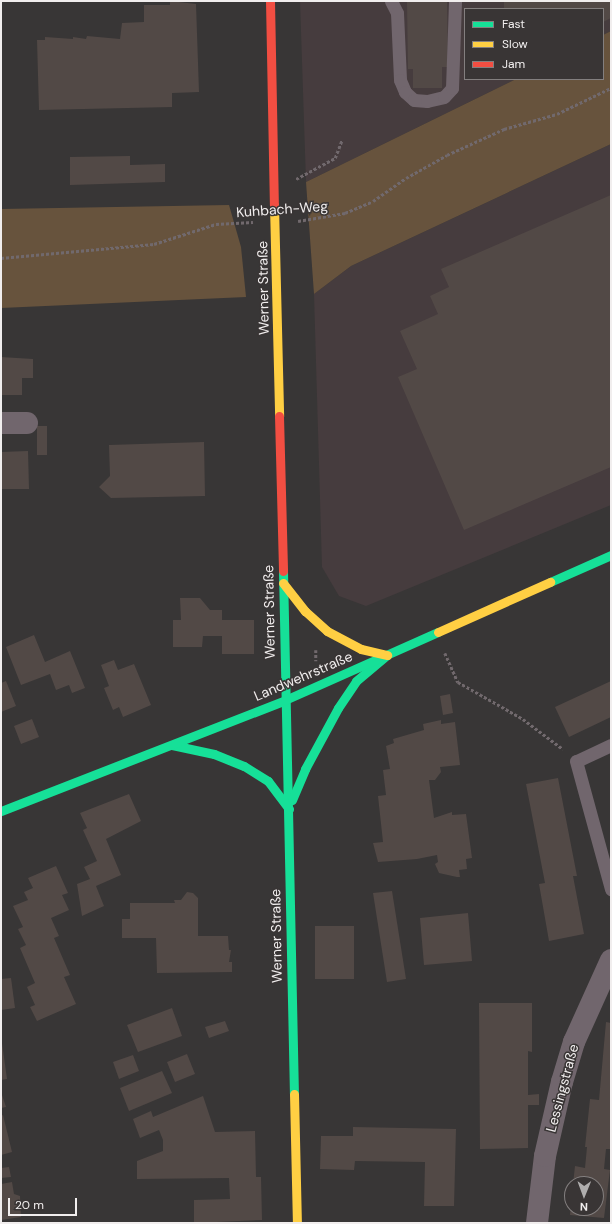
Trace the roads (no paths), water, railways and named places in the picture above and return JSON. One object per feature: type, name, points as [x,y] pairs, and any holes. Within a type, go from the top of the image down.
[{"type":"main road","name":"Werner Straße","points":[[270,1],[297,1223]]},
{"type":"main road","name":"Landwehrstraße","points":[[1,811],[285,700],[437,634],[611,555]]},
{"type":"main road","points":[[283,583],[305,611],[327,632],[361,649],[387,655]]},
{"type":"main road","points":[[289,809],[305,769],[338,708],[356,681],[387,655]]},
{"type":"main road","points":[[172,745],[214,754],[244,766],[268,782],[289,809]]},
{"type":"street","points":[[1,423],[27,423]]},
{"type":"street","name":"Lessingstraße","points":[[537,1223],[545,1156],[562,1082],[574,1042],[611,960]]},
{"type":"lane","points":[[391,1],[397,13],[400,80],[405,92],[414,100],[427,101],[444,97],[452,88],[455,1]]},
{"type":"lane","points":[[611,745],[576,761],[611,889]]}]
